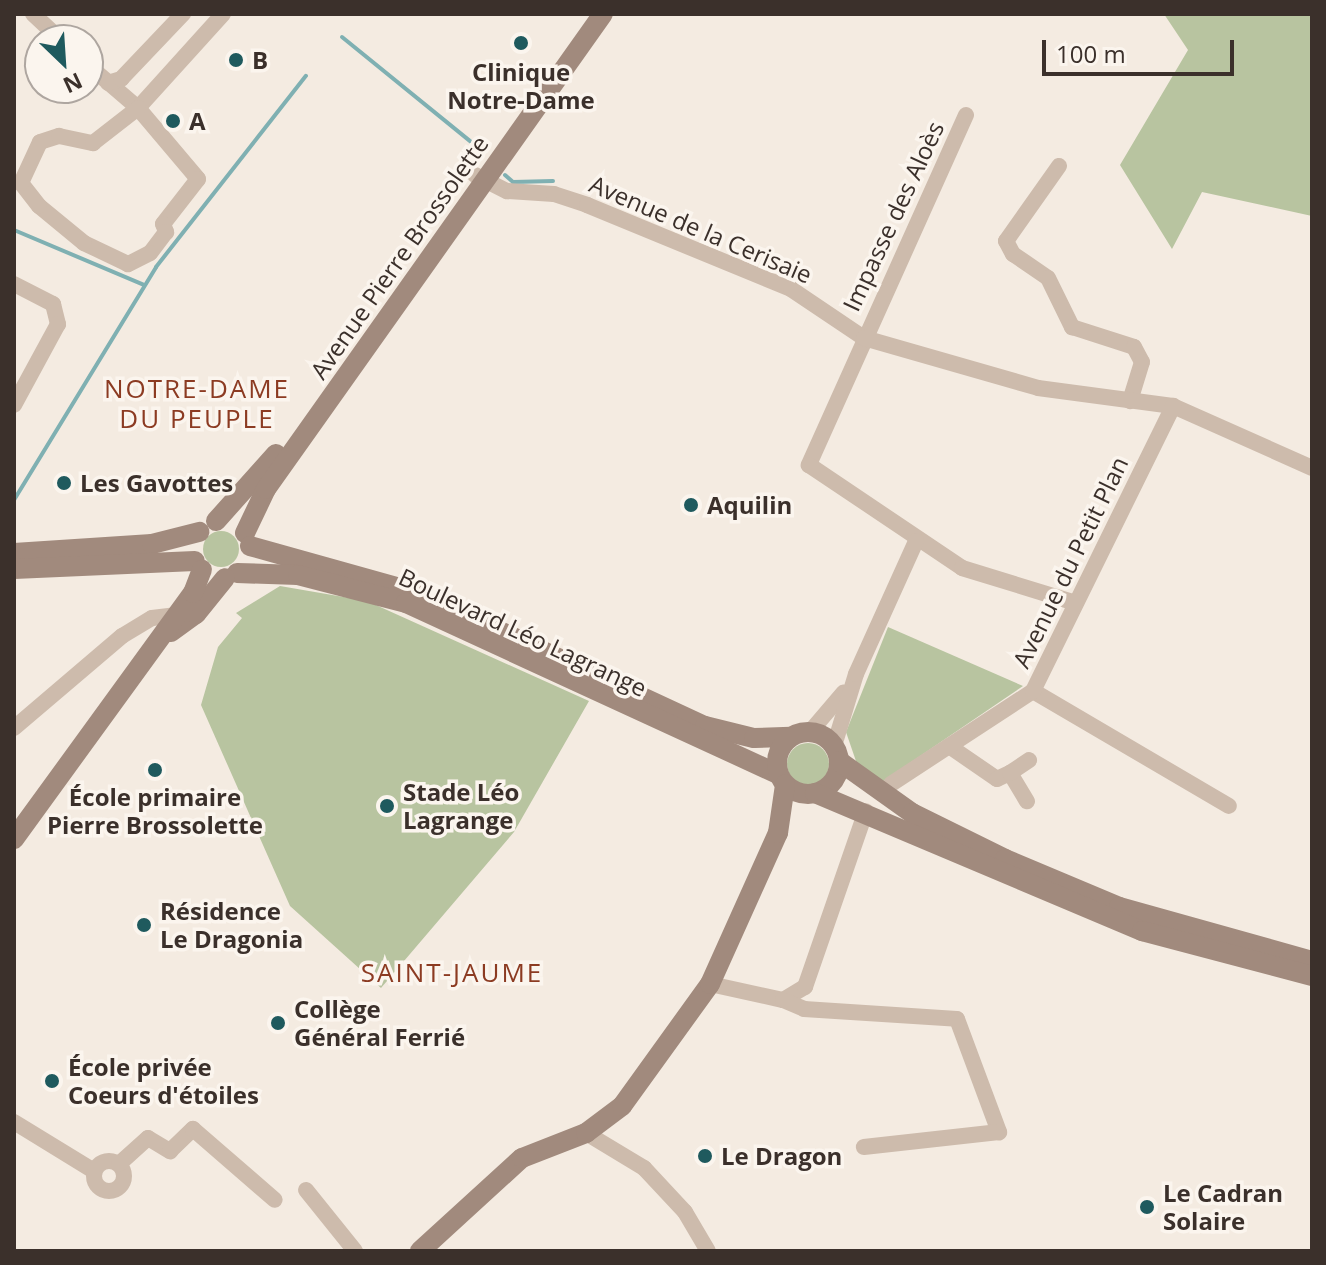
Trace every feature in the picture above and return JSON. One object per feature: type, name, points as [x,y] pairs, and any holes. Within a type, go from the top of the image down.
[{"type":"main road","name":"Avenue Pierre Brossolette","points":[[174,623],[196,614],[248,562],[248,540],[266,489],[480,179],[589,14]]},
{"type":"main road","name":"Avenue Pierre Brossolette","points":[[207,526],[276,454],[603,14]]},
{"type":"main road","name":"Boulevard Léo Lagrange","points":[[207,526],[418,593],[705,726],[754,738],[801,734]]},
{"type":"main road","points":[[14,553],[152,544],[207,526]]},
{"type":"main road","points":[[14,839],[198,587],[198,566],[207,526]]},
{"type":"main road","name":"Boulevard Léo Lagrange","points":[[198,566],[231,576],[298,575],[406,603],[782,780]]},
{"type":"main road","points":[[14,569],[198,566]]},
{"type":"main road","points":[[778,833],[782,780],[778,753],[801,734],[836,754],[925,821],[1028,868],[1119,907],[1312,961]]},
{"type":"main road","points":[[420,1251],[522,1158],[586,1133],[622,1106],[710,984],[778,833],[813,794],[833,782],[836,754]]},
{"type":"main road","points":[[782,780],[813,794],[866,811],[1142,931],[1312,976]]},
{"type":"street","points":[[108,83],[121,79],[183,14]]},
{"type":"street","points":[[104,79],[138,108],[198,179],[163,224],[166,232],[150,253],[128,264],[84,243],[39,206],[21,183],[40,142],[59,136],[93,143],[138,108],[223,14]]},
{"type":"street","name":"Impasse des Aloès","points":[[916,541],[809,465],[966,115]]},
{"type":"street","points":[[1059,166],[1006,241],[1013,254],[1048,278],[1072,327],[1134,347],[1142,362],[1130,401]]},
{"type":"street","name":"Avenue de la Cerisaie","points":[[480,179],[507,191],[554,194],[718,258],[791,289],[864,338],[1024,385],[1173,406],[1312,468]]},
{"type":"street","points":[[14,284],[53,304],[58,324],[14,405]]},
{"type":"street","name":"Avenue du Petit Plan","points":[[891,784],[1033,691],[1173,406]]},
{"type":"street","points":[[836,754],[856,674],[916,541],[962,568],[1076,603]]},
{"type":"street","points":[[14,728],[122,636],[150,619],[174,623]]},
{"type":"street","points":[[801,734],[856,674]]},
{"type":"street","points":[[1033,691],[1229,806]]},
{"type":"street","points":[[949,746],[997,779],[1029,760]]},
{"type":"street","points":[[1010,773],[1027,801]]},
{"type":"street","points":[[783,1000],[805,987],[866,811]]},
{"type":"street","points":[[710,984],[783,1000],[804,1009],[957,1019],[999,1132],[864,1147]]},
{"type":"street","points":[[14,1122],[94,1171],[97,1185],[115,1190],[124,1178],[119,1164]]},
{"type":"street","points":[[119,1164],[148,1138],[170,1151],[193,1129],[275,1200]]},
{"type":"street","points":[[586,1133],[644,1168],[685,1212],[708,1251]]},
{"type":"street","points":[[94,1171],[105,1161],[119,1164]]},
{"type":"street","points":[[306,1190],[355,1251]]},
{"type":"green space","points":[[1164,14],[1312,14],[1312,216],[1202,192],[1172,249],[1120,165],[1188,50]]},
{"type":"green space","points":[[221,531],[234,536],[239,549],[234,562],[221,567],[208,562],[203,549],[208,536]]},
{"type":"green space","name":"Stade Léo Lagrange","points":[[280,586],[367,601],[589,701],[514,832],[381,988],[290,906],[201,705],[218,647],[242,618],[236,613]]},
{"type":"green space","points":[[888,627],[1023,686],[882,782],[858,767],[846,732]]},
{"type":"green space","points":[[808,743],[823,749],[829,764],[823,779],[808,785],[793,779],[787,764],[793,749]]},
{"type":"waterway","points":[[342,37],[476,146]]},
{"type":"waterway","points":[[14,500],[156,267],[306,76]]},
{"type":"waterway","points":[[505,175],[513,182],[553,181]]},
{"type":"waterway","points":[[14,230],[144,285]]},
{"type":"place","name":"Clinique Notre-Dame","points":[[521,43]]},
{"type":"place","name":"B","points":[[236,60]]},
{"type":"place","name":"A","points":[[173,121]]},
{"type":"place","name":"Les Gavottes","points":[[64,483]]},
{"type":"place","name":"Aquilin","points":[[691,505]]},
{"type":"place","name":"École primaire Pierre Brossolette","points":[[155,770]]},
{"type":"place","name":"Stade Léo Lagrange","points":[[387,806]]},
{"type":"place","name":"Résidence Le Dragonia","points":[[144,925]]},
{"type":"place","name":"Collège Général Ferrié","points":[[278,1023]]},
{"type":"place","name":"École privée Coeurs d'étoiles","points":[[52,1081]]},
{"type":"place","name":"Le Dragon","points":[[705,1156]]},
{"type":"place","name":"Le Cadran Solaire","points":[[1147,1207]]},
{"type":"district","name":"NOTRE-DAME DU PEUPLE","points":[[197,404]]},
{"type":"district","name":"SAINT-JAUME","points":[[452,973]]}]
